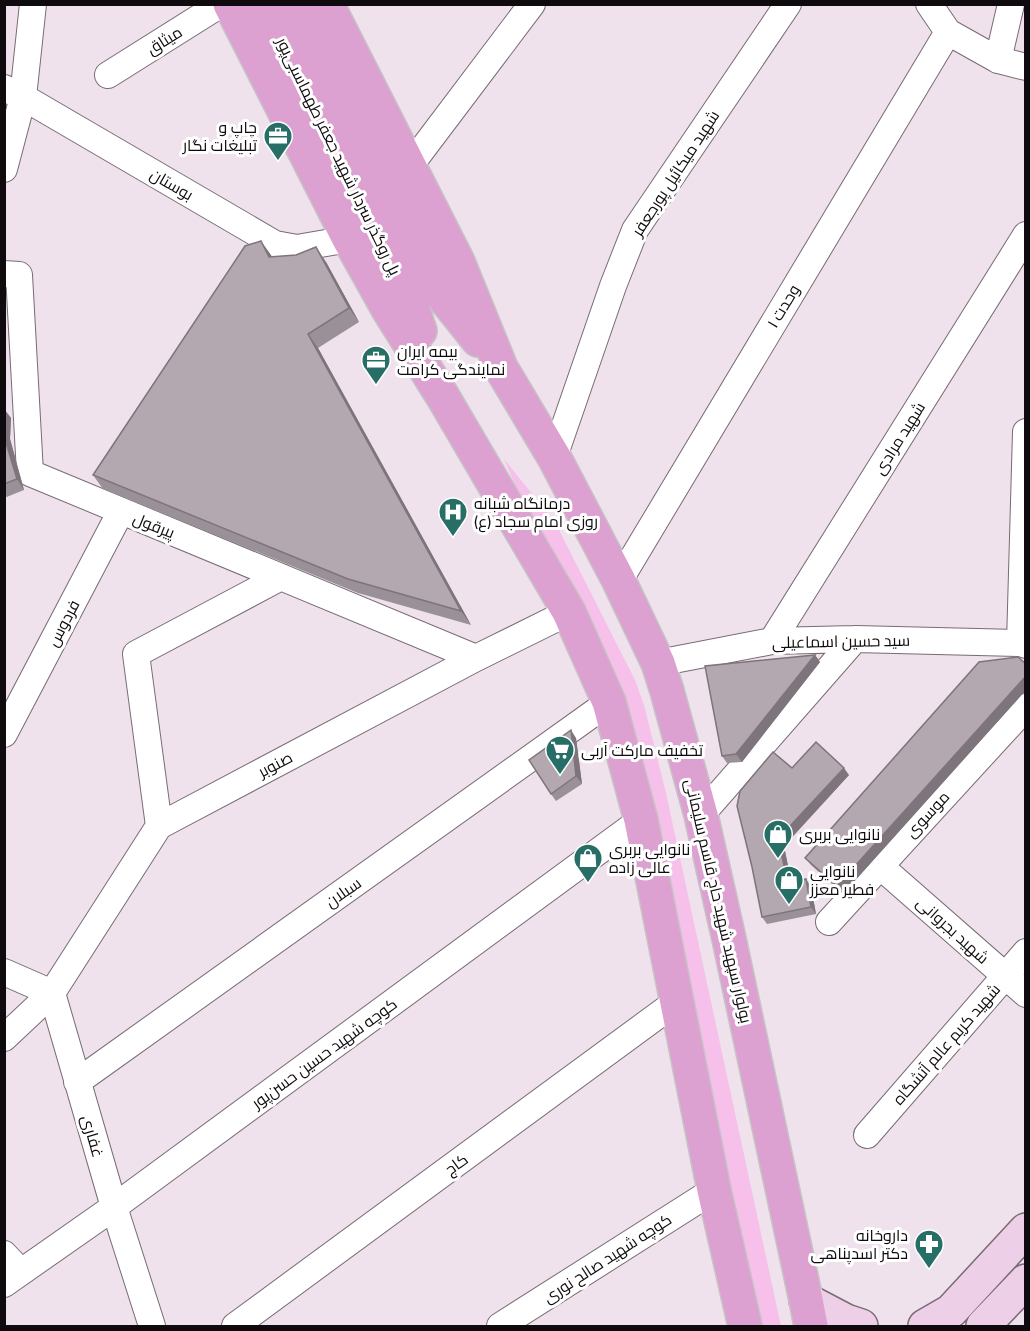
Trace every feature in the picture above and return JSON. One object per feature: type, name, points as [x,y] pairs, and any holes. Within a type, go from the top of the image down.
[{"type":"main road","points":[[230,4],[349,239],[388,309],[443,397],[569,612],[609,702],[641,820],[714,1190],[745,1326]]},
{"type":"main road","name":"پل روگذر سردار شهید جعفر طهماسبی‌پور","points":[[266,4],[425,298]]},
{"type":"main road","name":"پل روگذر سردار شهید جعفر طهماسبی‌پور","points":[[297,4],[425,298]]},
{"type":"main road","points":[[337,10],[409,167],[458,262],[501,368]]},
{"type":"main road","points":[[425,298],[443,397]]},
{"type":"main road","points":[[425,298],[501,368]]},
{"type":"main road","name":"بولوار سپهبد شهید حاج قاسم سلیمانی","points":[[501,368],[554,457],[619,581],[658,663],[701,815],[732,950],[808,1313]]},
{"type":"main road","points":[[925,1326],[951,1311],[1026,1230]]},
{"type":"main road","points":[[983,1326],[1026,1281]]},
{"type":"main road","points":[[808,1313],[861,1326]]},
{"type":"street","points":[[4,169],[14,92],[33,4]]},
{"type":"street","name":"میثاق","points":[[108,75],[221,4]]},
{"type":"street","points":[[409,167],[532,4]]},
{"type":"street","name":"شهید میکائیل پورجعفر","points":[[554,457],[613,286],[635,230],[788,4]]},
{"type":"street","points":[[929,4],[948,32],[998,60],[1026,67]]},
{"type":"street","points":[[998,60],[1011,4]]},
{"type":"street","name":"وحدت ۱","points":[[619,581],[948,32]]},
{"type":"street","name":"بوستان","points":[[14,92],[275,244],[297,248],[349,239]]},
{"type":"street","name":"شهید مرادی","points":[[772,640],[1026,235]]},
{"type":"street","name":"پیرقول","points":[[4,274],[19,275],[30,473],[476,658]]},
{"type":"street","points":[[1023,644],[1026,432]]},
{"type":"street","name":"فردوس","points":[[4,734],[122,511]]},
{"type":"street","points":[[159,825],[136,654],[281,577]]},
{"type":"street","name":"صنوبر","points":[[4,1038],[52,993],[159,825],[476,658],[569,612]]},
{"type":"street","points":[[701,815],[855,639]]},
{"type":"street","name":"سید حسین اسماعیلی","points":[[658,663],[772,640],[855,639],[1023,644]]},
{"type":"street","name":"سبلان","points":[[77,1082],[609,702]]},
{"type":"street","name":"موسوی","points":[[829,922],[1026,707]]},
{"type":"street","name":"کوچه شهید حسین حسن‌پور","points":[[10,1270],[114,1207],[641,820]]},
{"type":"street","name":"شهید بجروانی","points":[[880,866],[1026,994]]},
{"type":"street","name":"شهید کریم عالم آتشگاه","points":[[867,1135],[1026,952]]},
{"type":"street","points":[[4,972],[52,993]]},
{"type":"street","name":"غفاری","points":[[52,993],[114,1207],[152,1326]]},
{"type":"street","name":"کاج","points":[[235,1326],[676,1002]]},
{"type":"street","name":"کوچه شهید صالح نوری","points":[[500,1326],[714,1190]]},
{"type":"shaded area","points":[[504,459],[555,522],[635,680],[644,705],[666,793],[781,1326],[760,1326],[678,931],[538,539]]},
{"type":"building","points":[[261,241],[269,257],[296,255],[316,247],[349,308],[308,334],[461,611],[348,579],[93,475],[245,246]]},
{"type":"building","points":[[4,436],[17,479],[4,484]]},
{"type":"building","points":[[815,655],[736,754],[722,756],[705,666]]},
{"type":"building","points":[[1018,657],[1026,664],[1026,676],[837,886],[805,858],[979,662]]},
{"type":"building","name":"تخفیف مارکت آربی","points":[[571,730],[576,776],[551,794],[529,760]]},
{"type":"building","points":[[816,742],[844,768],[778,839],[788,883],[806,879],[811,907],[762,917],[737,806],[740,791],[773,752],[792,768]]},
{"type":"place","name":"چاپ و تبلیغات نگار","points":[[278,162]]},
{"type":"place","name":"بیمه ایران نمایندگی کرامت","points":[[376,386]]},
{"type":"place","name":"درمانگاه شبانه روزی امام سجاد (ع)","points":[[453,538]]},
{"type":"place","name":"تخفیف مارکت آربی","points":[[560,776]]},
{"type":"place","name":"نانوایی بربری","points":[[778,860]]},
{"type":"place","name":"نانوایی بربری عالی زاده","points":[[588,884]]},
{"type":"place","name":"نانوایی فطیر معزز","points":[[789,906]]},
{"type":"place","name":"داروخانه دكتر اسدپناهی","points":[[929,1270]]}]
